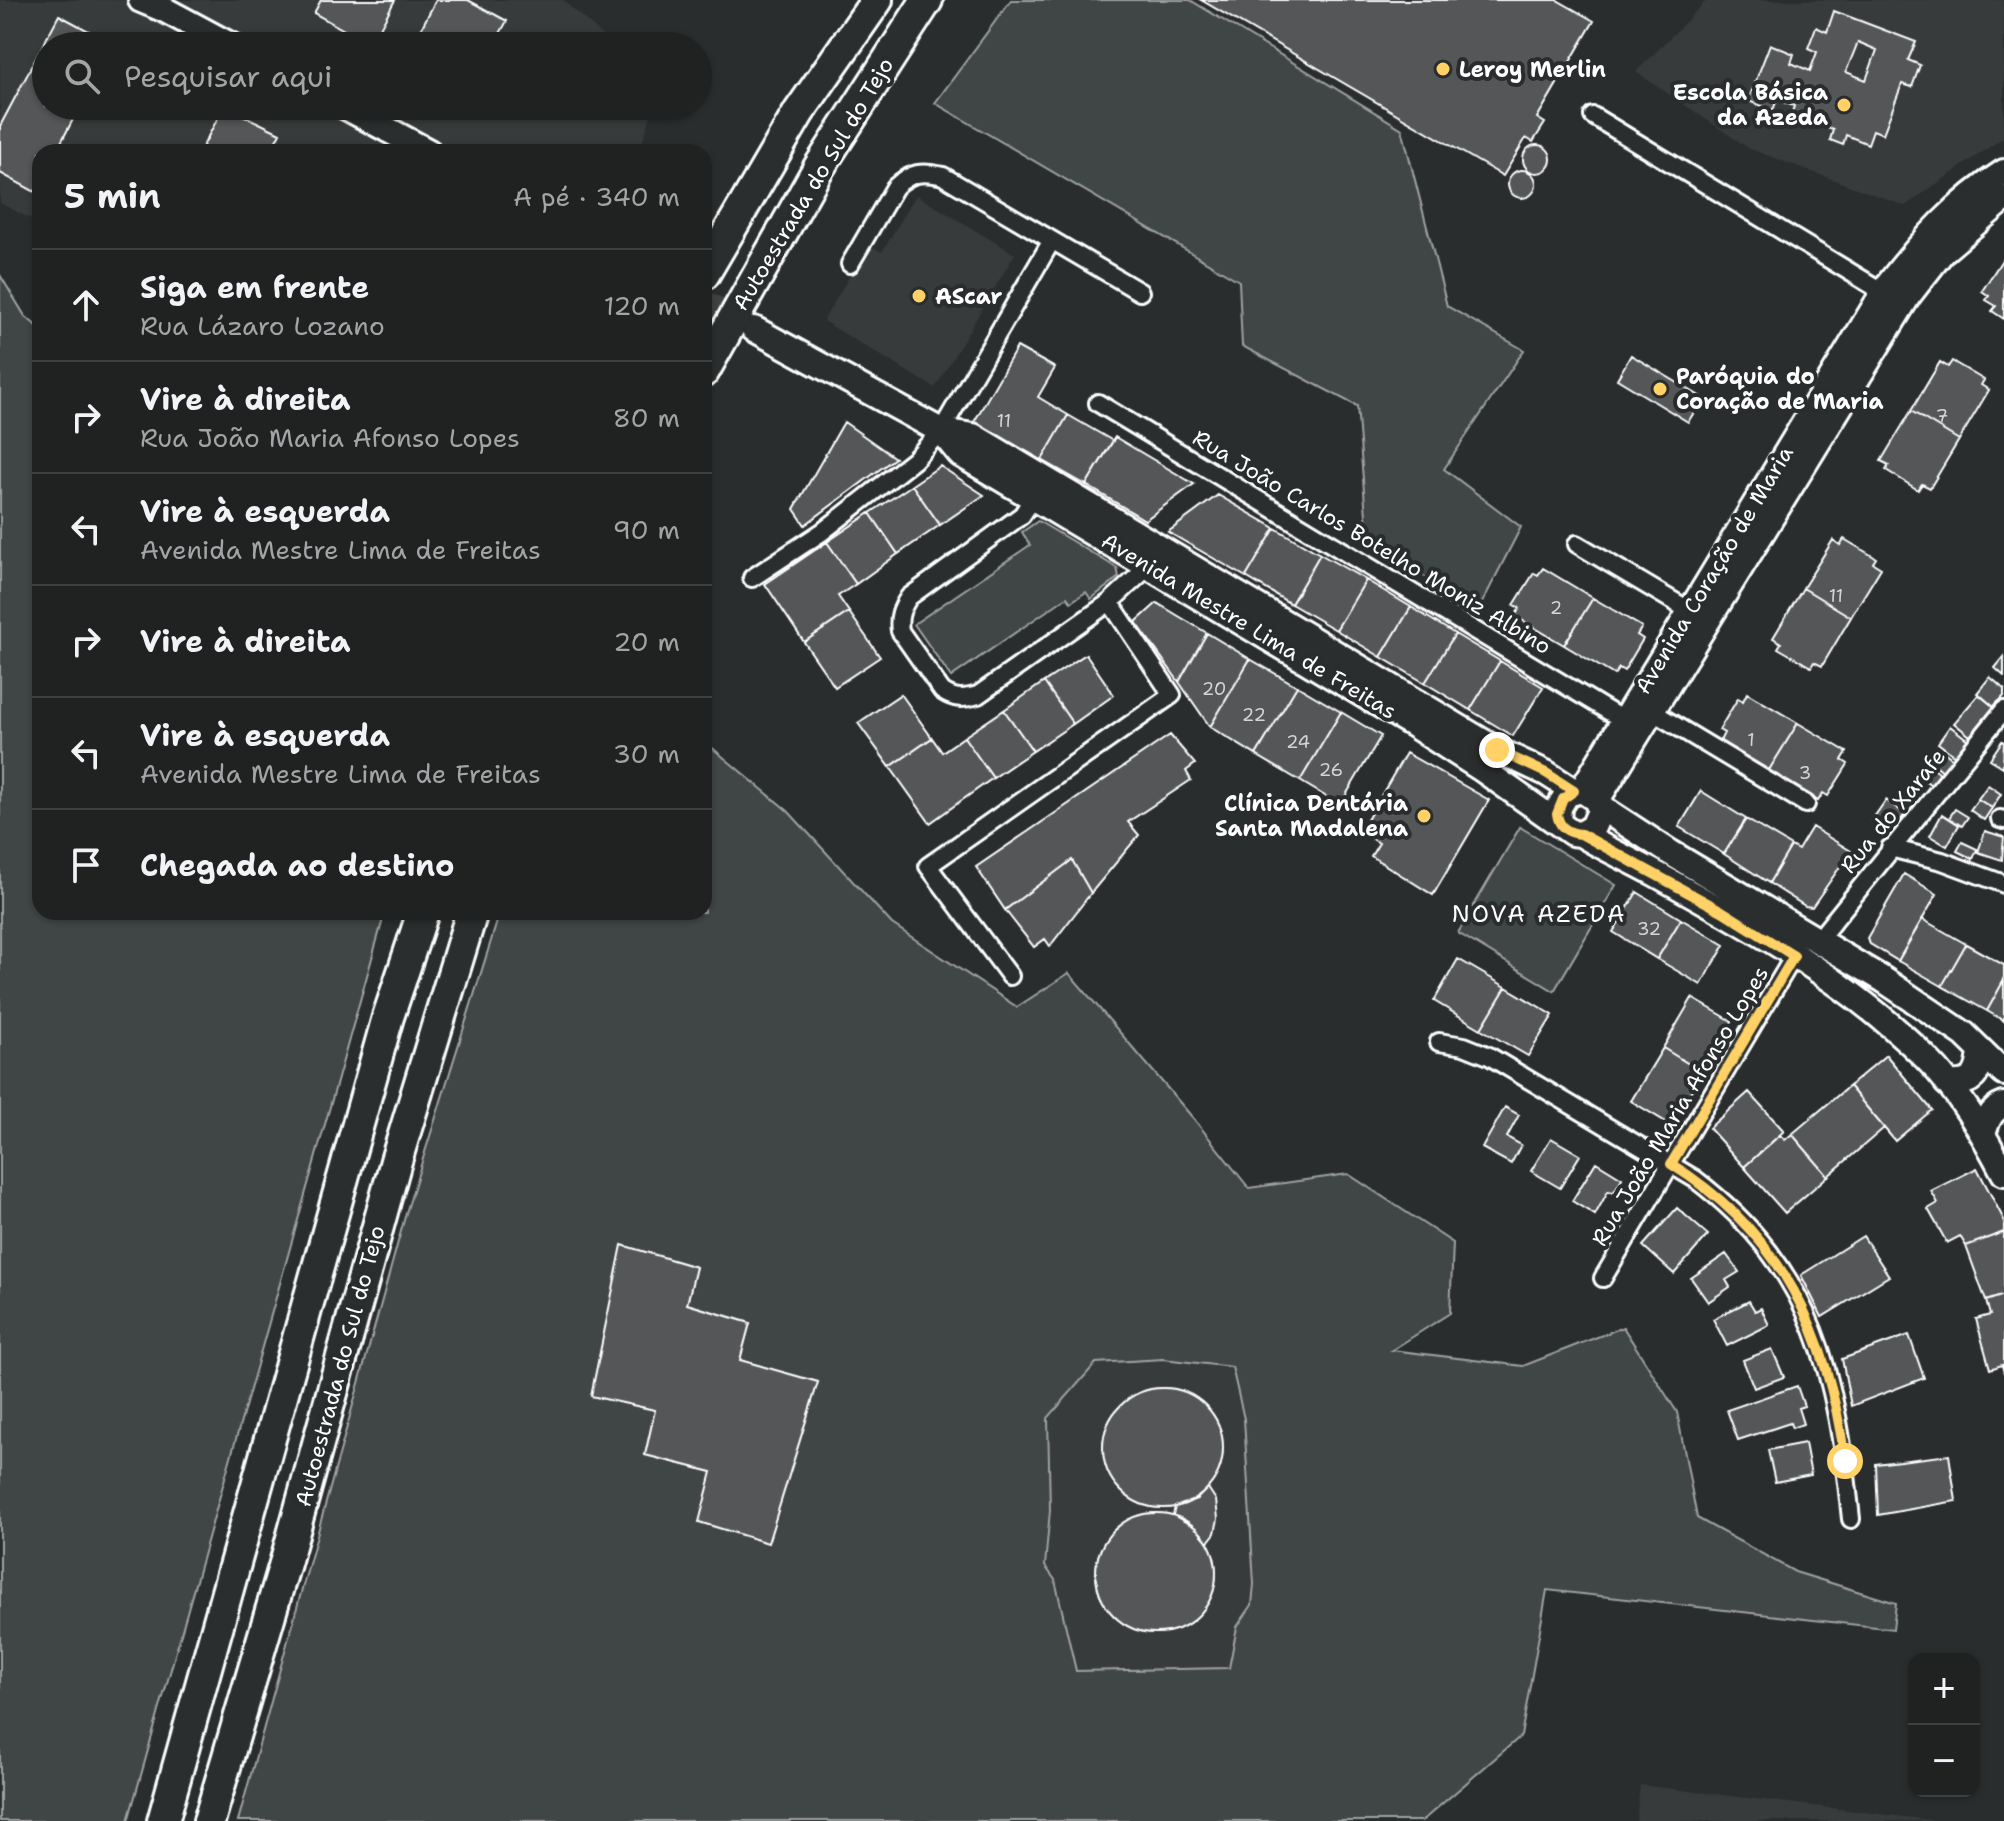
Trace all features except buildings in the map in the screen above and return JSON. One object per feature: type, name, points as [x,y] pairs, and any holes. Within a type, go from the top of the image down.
[{"type":"highway","name":"Autoestrada do Sul do Tejo","points":[[712,260],[799,112],[877,0]]},
{"type":"highway","name":"Autoestrada do Sul do Tejo","points":[[712,357],[818,169],[927,0]]},
{"type":"highway","name":"Autoestrada do Sul do Tejo","points":[[163,1821],[388,1017],[420,920]]},
{"type":"highway","name":"Autoestrada do Sul do Tejo","points":[[209,1821],[286,1560],[396,1161],[470,920]]},
{"type":"main road","points":[[144,1],[205,32]]},
{"type":"main road","points":[[370,120],[414,144]]},
{"type":"main road","name":"Avenida Coração de Maria","points":[[1588,797],[1623,720],[1883,292],[1948,214],[2004,172]]},
{"type":"main road","name":"Avenida Coração de Maria","points":[[1588,797],[1653,712],[1908,296],[1943,251],[2004,199]]},
{"type":"main road","name":"Avenida Mestre Lima de Freitas","points":[[754,329],[941,431],[973,436],[1497,750],[1588,797],[1671,853],[1818,940],[1964,1034],[2004,1073]]},
{"type":"main road","name":"Avenida Mestre Lima de Freitas","points":[[941,431],[960,454],[1412,724],[1558,822]]},
{"type":"main road","points":[[1581,834],[1593,827],[1588,797],[1567,794],[1559,807],[1558,822],[1572,833],[1581,834],[1722,911],[1865,1004],[1926,1058],[1947,1083],[1983,1134],[2004,1173]]},
{"type":"main road","points":[[1947,1083],[1962,1084],[1974,1077],[1980,1065],[1981,1051]]},
{"type":"main road","points":[[1983,1134],[1989,1116],[2004,1105]]},
{"type":"street","points":[[1593,116],[1883,292]]},
{"type":"street","points":[[850,264],[895,187],[905,178],[923,171],[943,176],[1140,292]]},
{"type":"street","points":[[752,578],[833,524],[914,460],[941,431],[1051,242]]},
{"type":"street","name":"Rua João Carlos Botelho Moniz Albino","points":[[1098,403],[1623,720]]},
{"type":"street","points":[[1033,498],[1022,515],[909,597],[901,608],[900,631],[942,691],[951,697],[964,699],[978,695],[1110,602],[1149,566]]},
{"type":"street","points":[[1577,544],[1690,611]]},
{"type":"street","points":[[1010,976],[928,866],[1172,695],[1110,602]]},
{"type":"street","name":"Rua do Xarafe","points":[[1818,940],[2004,710]]},
{"type":"street","points":[[1653,712],[1806,804]]},
{"type":"street","points":[[1890,848],[1942,861],[2004,884]]},
{"type":"street","name":"Rua João Maria Afonso Lopes","points":[[1603,1278],[1794,956]]},
{"type":"street","points":[[1439,1042],[1464,1046],[1489,1056],[1671,1164],[1717,1196],[1773,1256],[1802,1302],[1815,1331],[1834,1394],[1851,1519]]},
{"type":"shaded area","points":[[0,0],[563,0],[598,32],[32,32],[32,120],[649,120],[642,144],[32,144],[32,220],[0,203]]},
{"type":"shaded area","points":[[1011,0],[1190,0],[1402,129],[1447,306],[1524,350],[1444,469],[1521,527],[1478,611],[1368,540],[1357,406],[1242,346],[1239,281],[935,103]]},
{"type":"shaded area","name":"Escola Básica da Azeda","points":[[1707,0],[2004,0],[2004,137],[1905,206],[1750,149],[1636,72]]},
{"type":"shaded area","points":[[916,195],[1015,254],[935,388],[823,321],[868,245],[882,252]]},
{"type":"shaded area","points":[[0,275],[32,322],[32,920],[383,920],[128,1821],[0,1821]]},
{"type":"shaded area","points":[[1038,521],[1117,568],[1119,577],[1091,599],[1086,592],[1071,602],[1067,597],[951,677],[914,624],[1030,545],[1022,532]]},
{"type":"shaded area","points":[[712,748],[788,811],[892,924],[1017,1007],[1069,973],[1249,1188],[1348,1174],[1453,1243],[1450,1313],[1392,1350],[1523,1366],[1623,1327],[1677,1412],[1697,1518],[1795,1572],[1896,1603],[1893,1629],[1547,1590],[1521,1736],[1422,1821],[238,1821],[406,1213],[498,920],[712,920]],"holes":[[[623,1246],[696,1267],[687,1304],[750,1323],[740,1360],[818,1382],[768,1542],[712,1472],[645,1455],[655,1410],[591,1396]],[[1163,1359],[1232,1367],[1244,1419],[1254,1584],[1252,1605],[1237,1627],[1229,1668],[1076,1671],[1055,1580],[1045,1566],[1050,1510],[1048,1418],[1096,1363]]]},
{"type":"shaded area","points":[[1520,827],[1616,885],[1554,991],[1458,933]]},
{"type":"shaded area","points":[[1163,1359],[1233,1367],[1244,1419],[1254,1584],[1252,1605],[1237,1627],[1229,1669],[1076,1671],[1055,1580],[1045,1566],[1050,1510],[1048,1418],[1096,1363]]},
{"type":"shaded area","points":[[1163,1388],[1186,1392],[1206,1405],[1219,1425],[1223,1448],[1219,1471],[1206,1491],[1186,1504],[1163,1508],[1140,1504],[1120,1491],[1107,1471],[1103,1448],[1107,1425],[1120,1405],[1140,1392]]},
{"type":"shaded area","points":[[1156,1513],[1179,1517],[1199,1530],[1212,1550],[1216,1573],[1212,1596],[1199,1616],[1179,1629],[1156,1633],[1133,1629],[1113,1616],[1100,1596],[1096,1573],[1100,1550],[1113,1530],[1133,1517]]},
{"type":"shaded area","points":[[1640,1785],[1938,1821],[1636,1821]]},
{"type":"tunnel","points":[[712,306],[747,326]]},
{"type":"place","name":"Leroy Merlin","points":[[1443,69]]},
{"type":"place","name":"Escola Básica da Azeda","points":[[1844,105]]},
{"type":"place","name":"AScar","points":[[919,296]]},
{"type":"place","name":"Paróquia do Coração de Maria","points":[[1660,389]]},
{"type":"place","name":"Clínica Dentária Santa Madalena","points":[[1424,816]]},
{"type":"district","name":"NOVA AZEDA","points":[[1539,914]]},
{"type":"route","points":[[1497,750],[1546,773],[1574,791],[1567,794],[1559,807],[1558,822],[1562,828],[1581,834],[1643,867],[1794,956],[1671,1164],[1695,1179],[1736,1214],[1788,1278],[1802,1302],[1826,1362],[1845,1461]]}]
